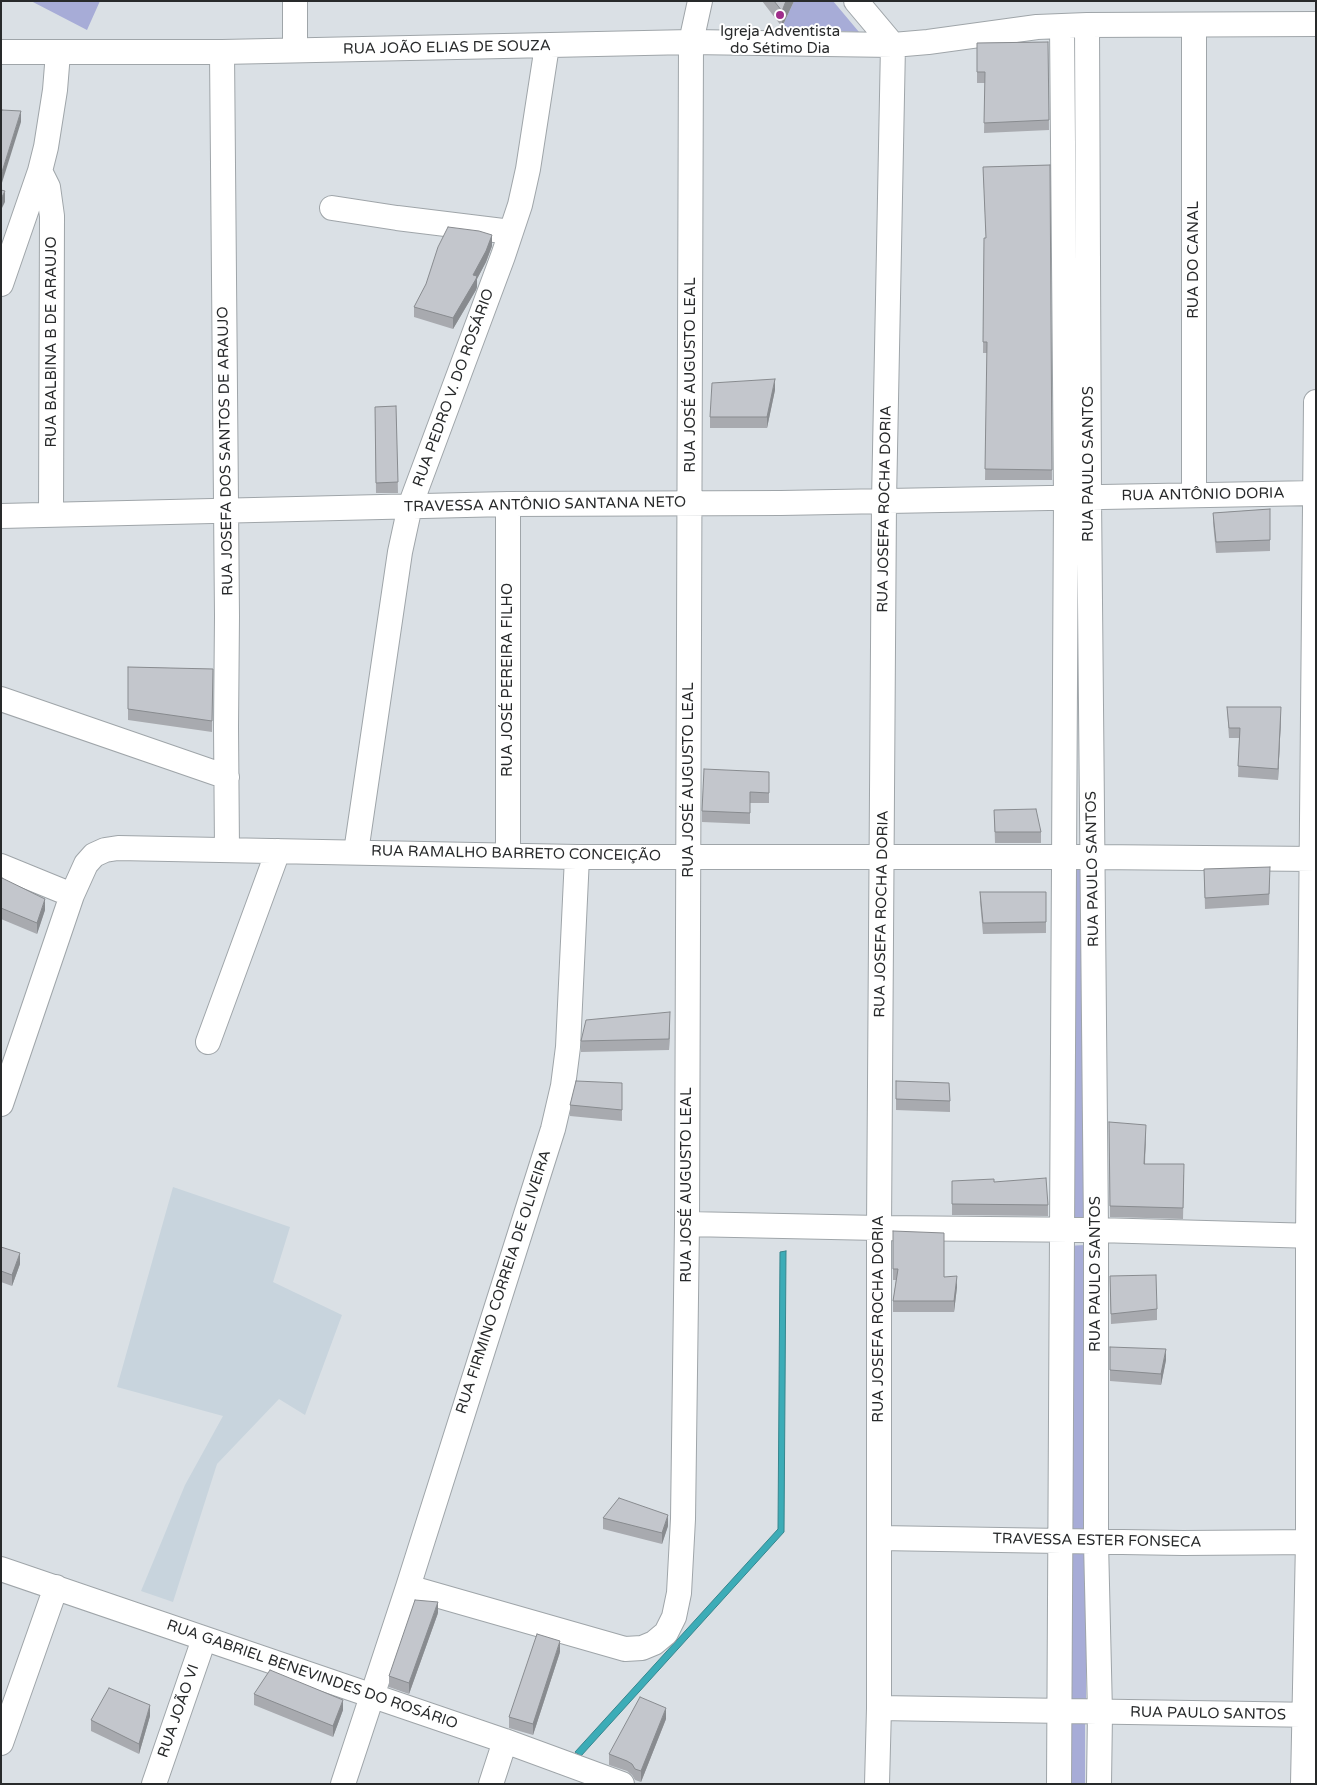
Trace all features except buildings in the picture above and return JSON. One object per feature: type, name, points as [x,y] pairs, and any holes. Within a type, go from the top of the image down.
[{"type":"street","points":[[295,1],[295,50]]},
{"type":"street","name":"RUA JOSÉ AUGUSTO LEAL","points":[[408,1587],[625,1649],[642,1648],[654,1643],[666,1633],[674,1617],[679,1593],[684,1519],[687,1224],[691,504],[691,42],[700,1]]},
{"type":"street","points":[[856,1],[893,45]]},
{"type":"street","name":"RUA JOÃO ELIAS DE SOUZA","points":[[1,52],[58,54],[222,52],[691,42],[893,45],[1018,29],[1062,26],[1316,24]]},
{"type":"street","name":"RUA PAULO SANTOS","points":[[1087,25],[1099,1784]]},
{"type":"street","name":"RUA PAULO SANTOS","points":[[1059,1784],[1066,498],[1062,26]]},
{"type":"street","name":"RUA DO CANAL","points":[[1194,26],[1194,495]]},
{"type":"street","name":"RUA JOSEFA ROCHA DORIA","points":[[877,1784],[879,1708],[879,1228],[884,501],[893,45]]},
{"type":"street","name":"RUA PEDRO V. DO ROSÁRIO","points":[[356,852],[400,552],[410,506],[511,232],[528,169],[547,46]]},
{"type":"street","name":"RUA JOSEFA DOS SANTOS DE ARAUJO","points":[[222,52],[227,850]]},
{"type":"street","points":[[1,284],[40,171],[51,121],[58,54]]},
{"type":"street","name":"RUA BALBINA B DE ARAUJO","points":[[40,171],[48,187],[52,216],[51,514]]},
{"type":"street","points":[[332,208],[511,232]]},
{"type":"street","points":[[1303,1784],[1309,1715],[1312,1542],[1316,402]]},
{"type":"street","name":"RUA ANTÔNIO DORIA","points":[[1089,497],[1315,493]]},
{"type":"street","name":"TRAVESSA ANTÔNIO SANTANA NETO","points":[[1,516],[508,504],[691,504],[1089,497]]},
{"type":"street","name":"RUA JOSÉ PEREIRA FILHO","points":[[508,504],[508,855]]},
{"type":"street","points":[[1,698],[227,777]]},
{"type":"street","name":"RUA RAMALHO BARRETO CONCEIÇÃO","points":[[1,1104],[72,895],[86,864],[94,855],[105,850],[118,848],[688,857],[1093,856],[1314,859]]},
{"type":"street","points":[[208,1042],[278,851]]},
{"type":"street","name":"RUA FIRMINO CORREIA DE OLIVEIRA","points":[[343,1784],[408,1587],[553,1129],[563,1086],[568,1047],[577,856]]},
{"type":"street","points":[[1,866],[72,895]]},
{"type":"street","points":[[687,1224],[1096,1230],[1312,1236]]},
{"type":"street","name":"TRAVESSA ESTER FONSECA","points":[[879,1538],[1096,1542],[1312,1542]]},
{"type":"street","name":"RUA GABRIEL BENEVINDES DO ROSÁRIO","points":[[1,1569],[505,1741],[622,1784]]},
{"type":"street","points":[[1,1743],[56,1587]]},
{"type":"street","name":"RUA JOÃO VI","points":[[154,1784],[204,1639]]},
{"type":"street","name":"RUA PAULO SANTOS","points":[[879,1708],[1309,1715]]},
{"type":"street","points":[[491,1784],[505,1741]]},
{"type":"shaded area","points":[[31,1],[100,1],[87,30]]},
{"type":"shaded area","points":[[794,1],[833,1],[859,32],[782,27]]},
{"type":"shaded area","points":[[1073,868],[1087,869],[1085,1236],[1067,1236]]},
{"type":"shaded area","points":[[173,1187],[290,1227],[273,1282],[342,1315],[305,1415],[279,1399],[217,1464],[173,1602],[141,1591],[185,1485],[223,1416],[117,1387]]},
{"type":"shaded area","points":[[1085,1245],[1087,1536],[1065,1536],[1067,1246]]},
{"type":"shaded area","points":[[786,1251],[784,1532],[581,1756],[575,1752],[778,1529],[780,1252]]},
{"type":"shaded area","points":[[1066,1545],[1086,1545],[1086,1706],[1064,1705]]},
{"type":"shaded area","points":[[1066,1719],[1085,1719],[1085,1784],[1066,1784]]},
{"type":"place","name":"Igreja Adventista do Sétimo Dia","points":[[780,15]]}]
